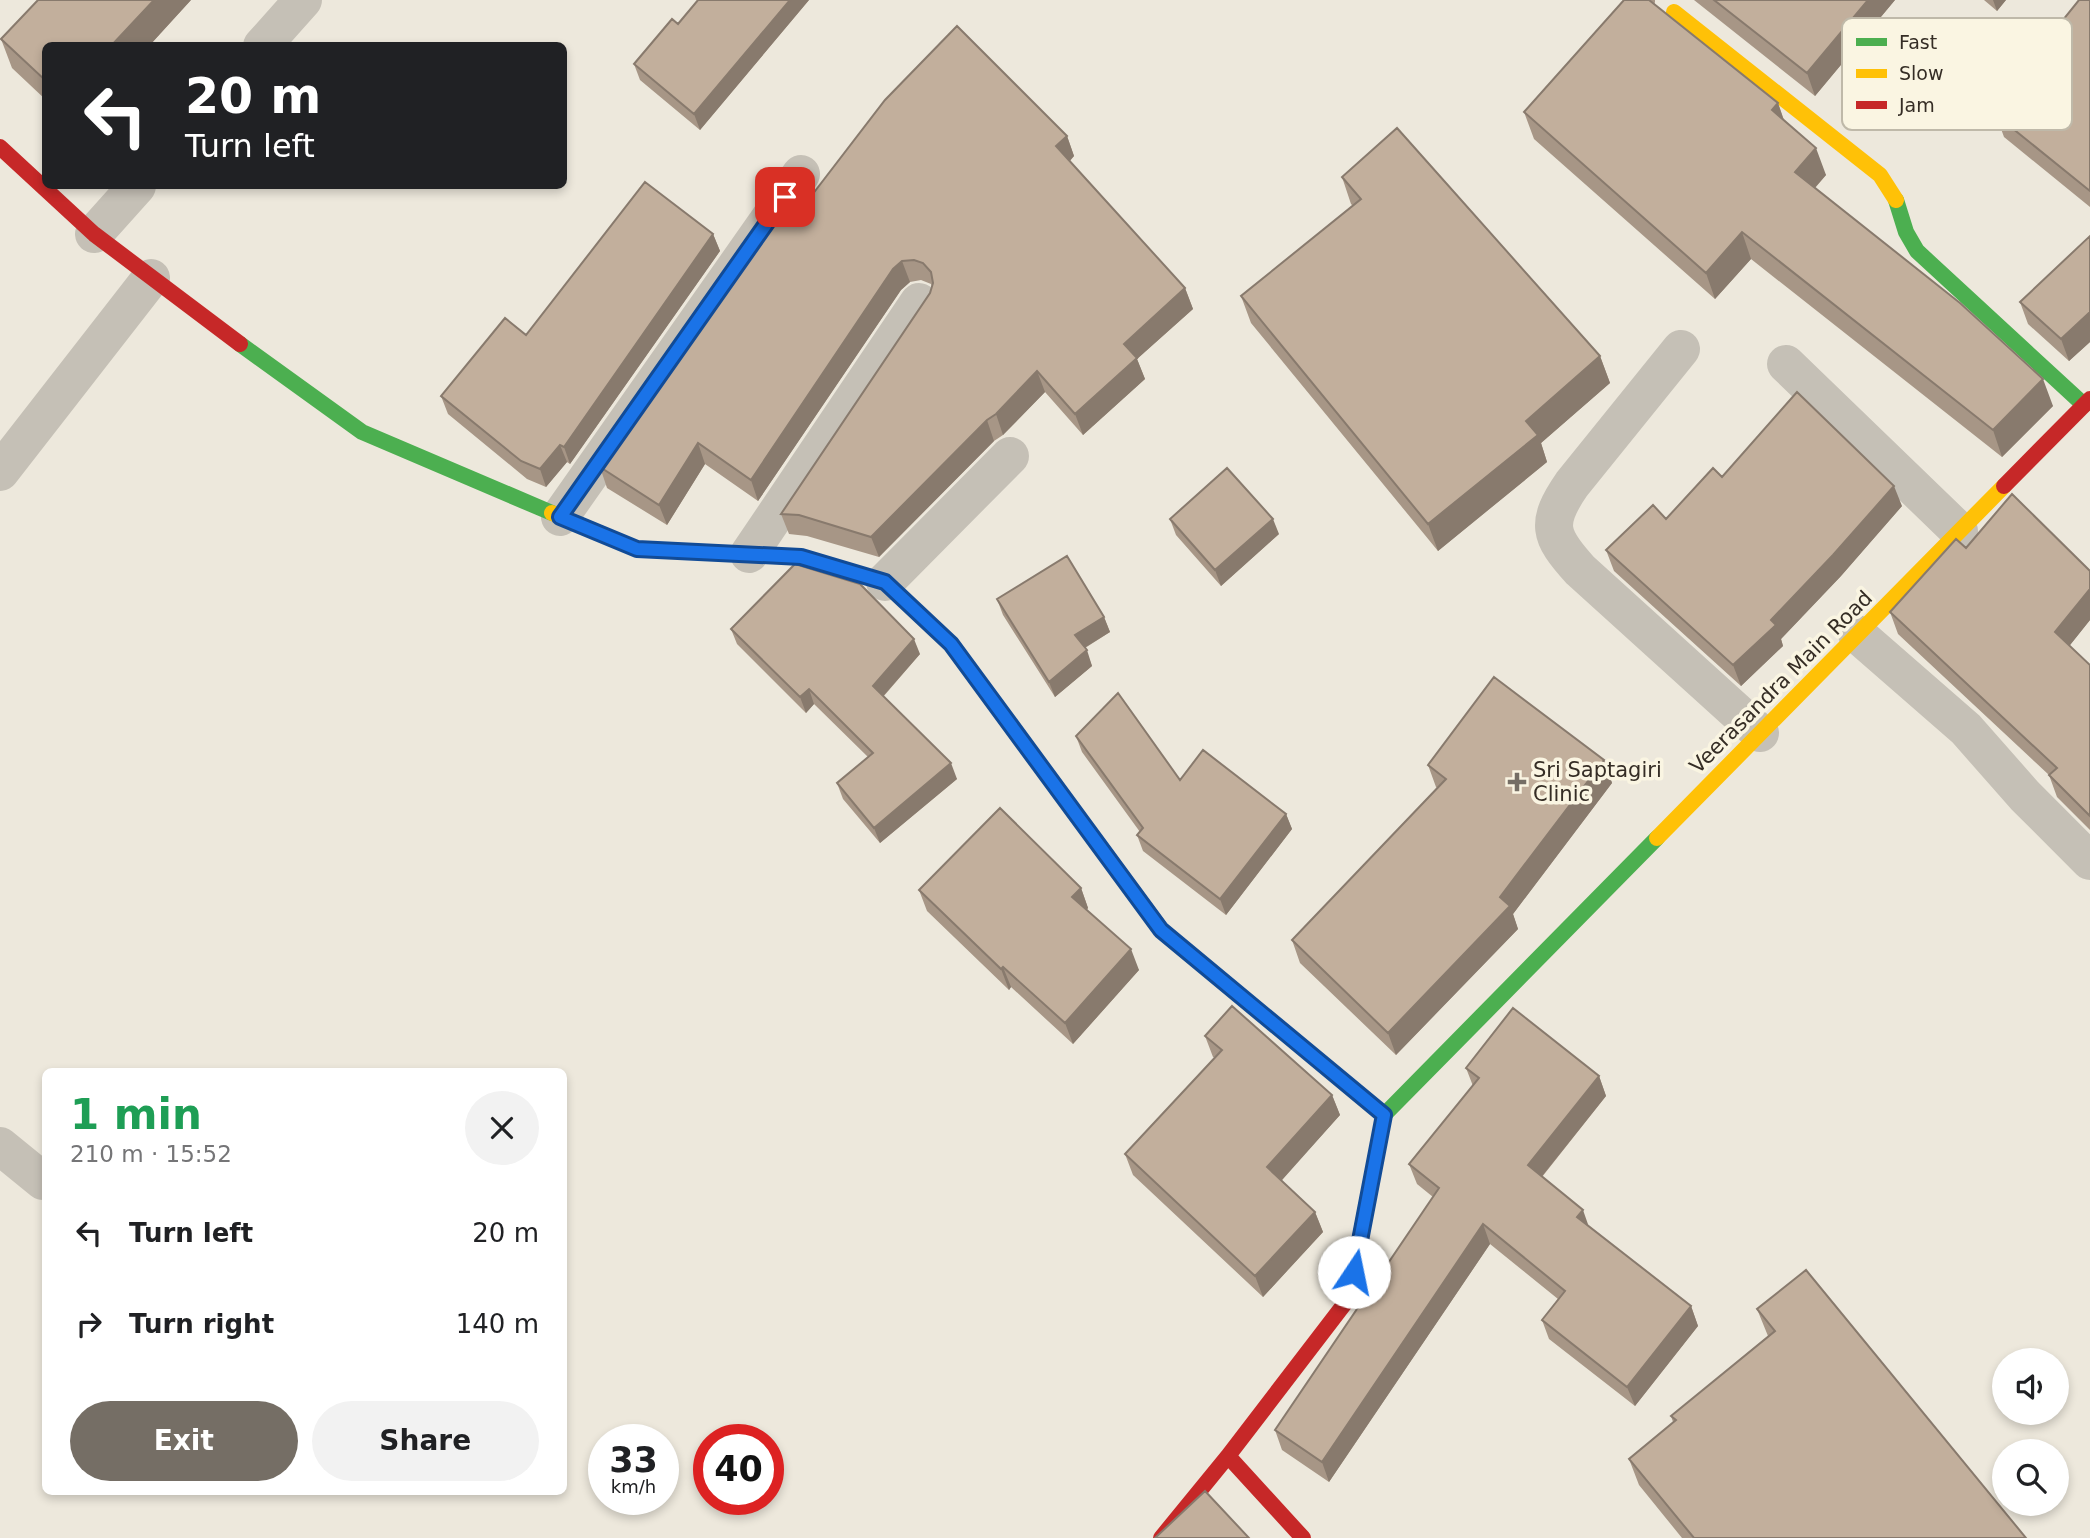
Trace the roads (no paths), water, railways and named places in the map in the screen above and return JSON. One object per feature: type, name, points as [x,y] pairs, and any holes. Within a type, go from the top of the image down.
[{"type":"street","points":[[266,42],[303,0]]},
{"type":"street","points":[[1674,12],[1880,175],[1893,193],[1901,210],[1906,232],[1917,251],[2087,402]]},
{"type":"street","points":[[0,147],[42,187]]},
{"type":"street","points":[[560,517],[801,174]]},
{"type":"street","points":[[44,189],[94,234],[151,278],[362,432],[637,549],[801,557],[885,582],[951,644],[1161,930],[1384,1115],[1349,1298],[1228,1456],[1161,1538]]},
{"type":"street","points":[[94,234],[134,189]]},
{"type":"street","points":[[0,472],[151,278]]},
{"type":"street","points":[[750,554],[919,302]]},
{"type":"street","points":[[1681,349],[1572,484],[1558,505],[1553,531],[1563,552],[1580,570],[1760,733]]},
{"type":"street","points":[[1786,364],[1959,531]]},
{"type":"street","name":"Veerasandra Main Road","points":[[1384,1115],[2087,402]]},
{"type":"street","points":[[885,582],[1010,456]]},
{"type":"street","points":[[1857,634],[1966,729],[2025,796],[2090,861]]},
{"type":"street","points":[[0,1146],[42,1180]]},
{"type":"street","points":[[1228,1456],[1303,1538]]},
{"type":"place","name":"Sri Saptagiri Clinic","points":[[1517,782]]}]
